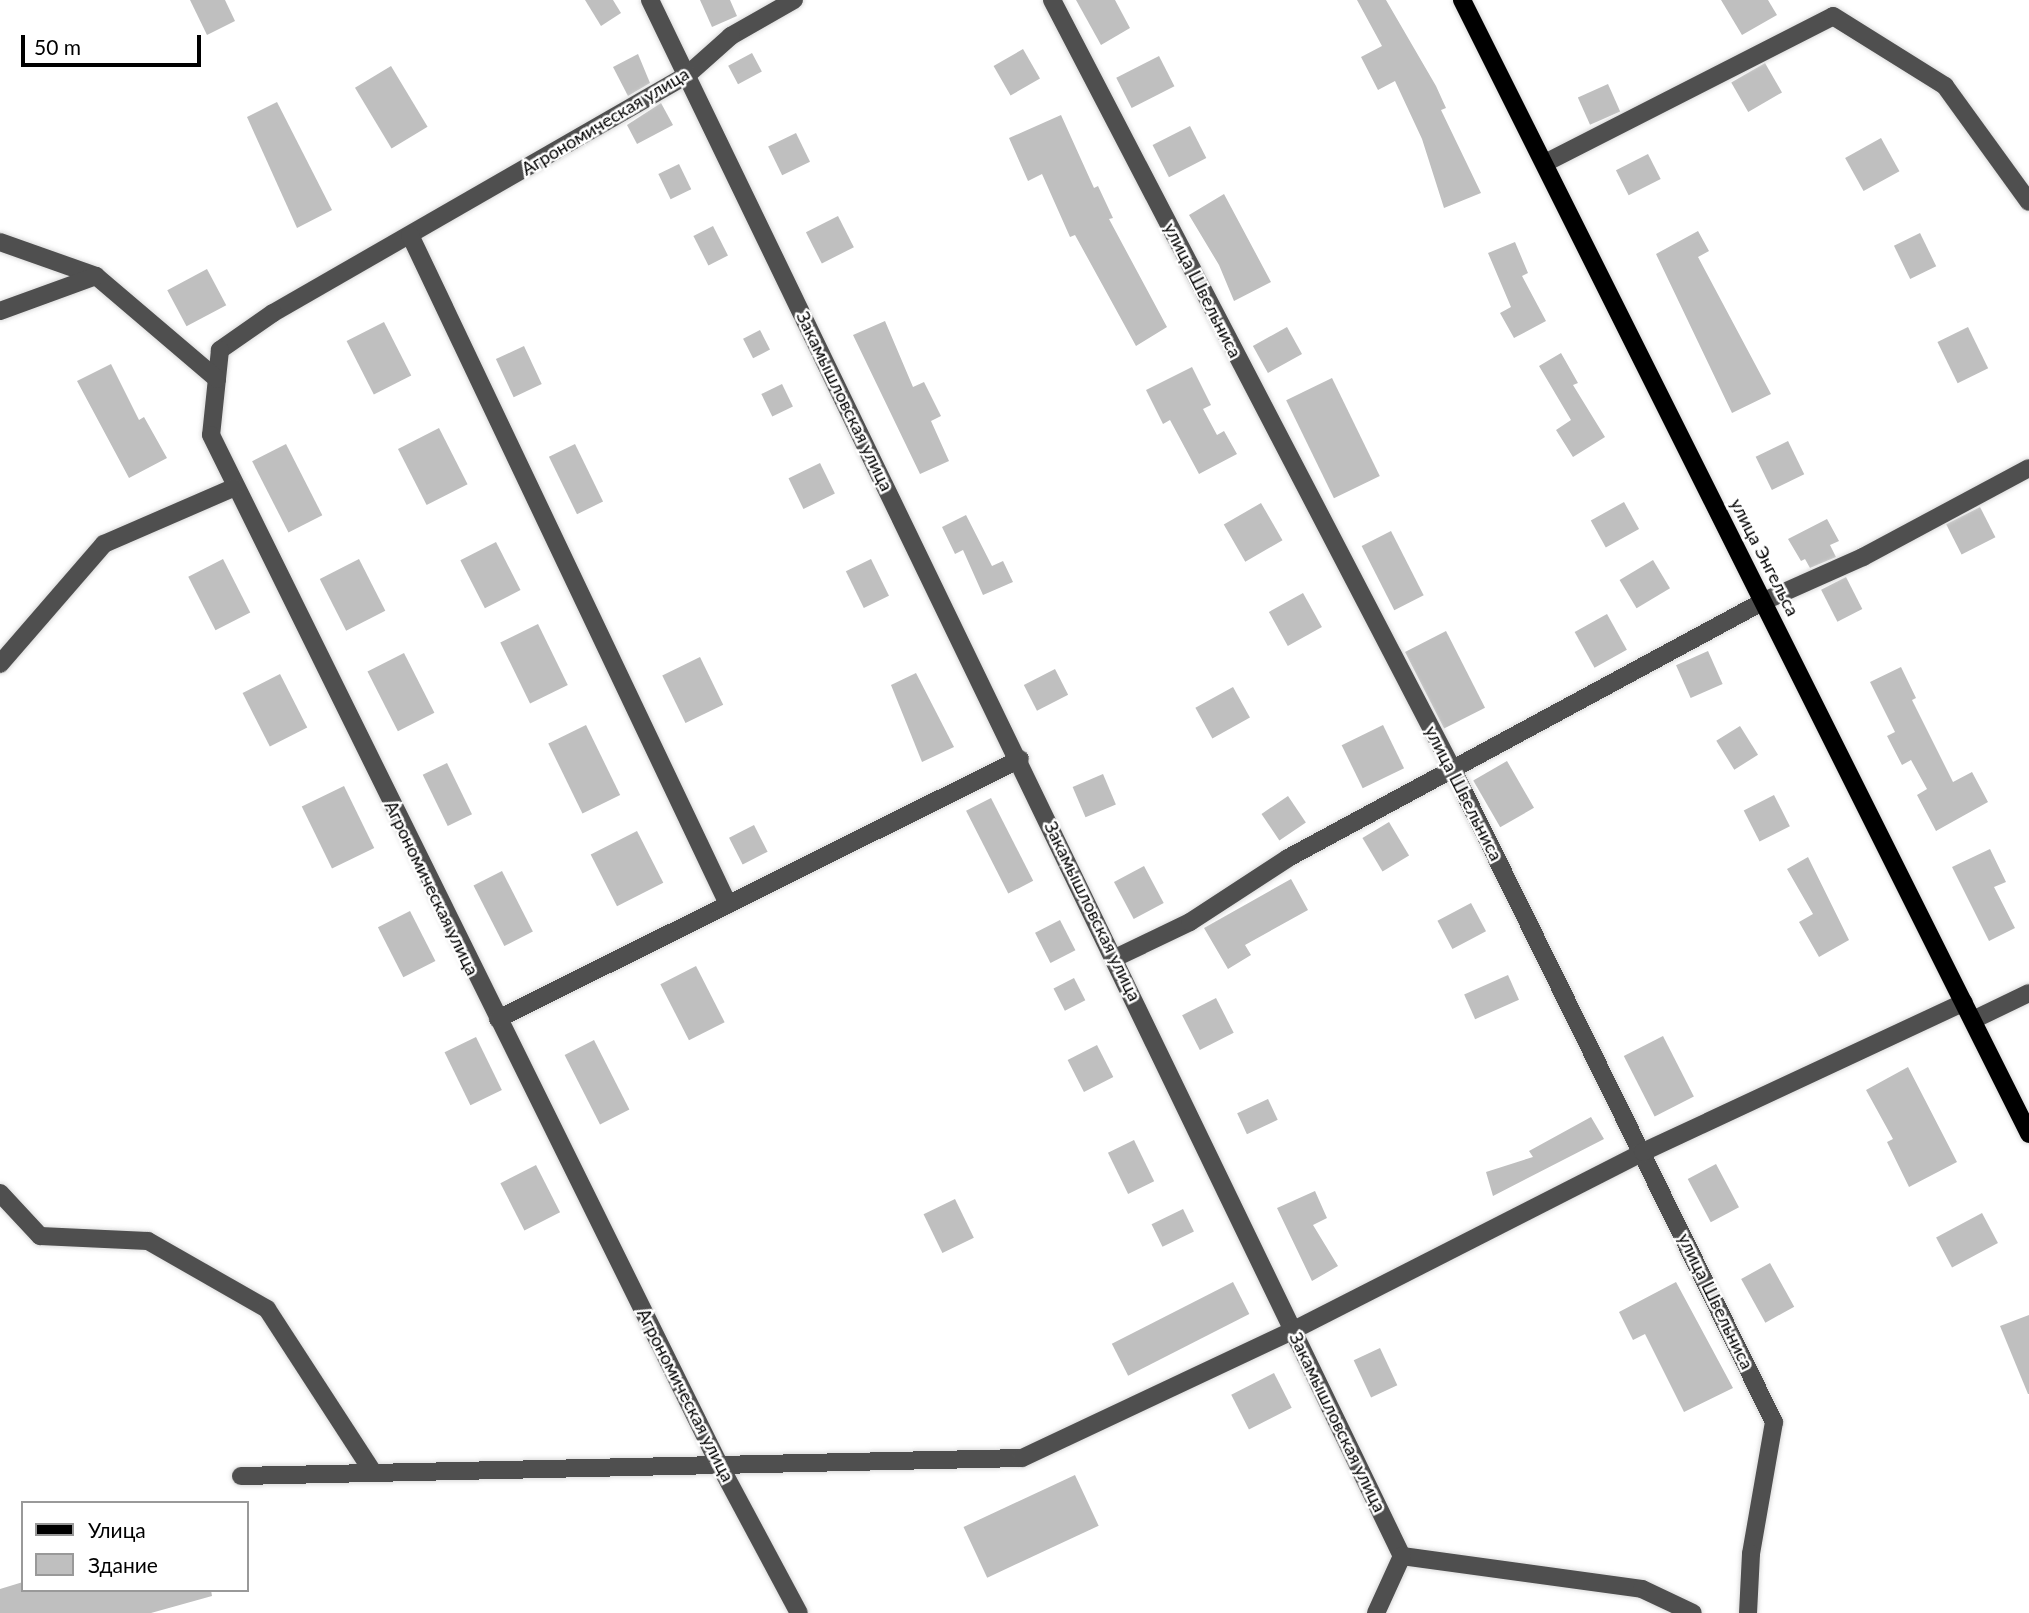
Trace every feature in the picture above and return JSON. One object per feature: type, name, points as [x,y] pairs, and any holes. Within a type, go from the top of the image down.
[{"type":"main road","name":"улица Энгельса","points":[[1462,0],[2029,1134]]},
{"type":"street","name":"Закамышловская улица","points":[[650,0],[1020,759],[1402,1556]]},
{"type":"street","name":"Агрономическая улица","points":[[794,0],[731,36],[687,75],[410,235],[219,350],[211,435],[233,488],[718,1462],[799,1613]]},
{"type":"street","name":"улица Швельниса","points":[[1052,0],[1453,770],[1774,1422],[1751,1554],[1748,1613]]},
{"type":"street","points":[[1545,163],[1833,16],[1945,86],[2029,202]]},
{"type":"street","points":[[410,235],[728,904]]},
{"type":"street","points":[[0,241],[96,276],[216,379]]},
{"type":"street","points":[[0,311],[96,276]]},
{"type":"street","points":[[1115,958],[1190,922],[1288,858],[1763,601],[1863,557],[2029,468]]},
{"type":"street","points":[[0,664],[104,544],[233,488]]},
{"type":"street","points":[[498,1019],[1020,759]]},
{"type":"street","points":[[1973,1020],[2029,993]]},
{"type":"street","points":[[242,1476],[718,1462],[1022,1458],[1294,1330],[1643,1152],[1964,1002]]},
{"type":"street","points":[[0,1194],[40,1236],[148,1241],[267,1309],[373,1472]]},
{"type":"street","points":[[1376,1613],[1402,1556],[1642,1589],[1693,1613]]},
{"type":"building","points":[[190,0],[225,0],[235,21],[207,35]]},
{"type":"building","points":[[585,0],[613,0],[621,13],[601,26]]},
{"type":"building","points":[[700,0],[730,0],[737,16],[712,27]]},
{"type":"building","points":[[1076,0],[1115,0],[1130,28],[1101,45]]},
{"type":"building","points":[[1357,0],[1386,0],[1436,86],[1446,108],[1441,110],[1481,193],[1444,208],[1422,139],[1395,81],[1378,90],[1361,57],[1382,46]]},
{"type":"building","points":[[1721,0],[1768,0],[1777,15],[1742,35]]},
{"type":"building","points":[[1023,49],[1040,78],[1011,95],[994,66]]},
{"type":"building","points":[[752,53],[762,72],[738,84],[728,66]]},
{"type":"building","points":[[638,54],[650,83],[628,96],[613,67]]},
{"type":"building","points":[[1159,56],[1174,86],[1132,108],[1116,78]]},
{"type":"building","points":[[1765,63],[1782,92],[1748,112],[1731,82]]},
{"type":"building","points":[[391,66],[428,127],[392,148],[355,88]]},
{"type":"building","points":[[1608,84],[1620,111],[1590,125],[1578,97]]},
{"type":"building","points":[[277,102],[332,210],[297,228],[247,117]]},
{"type":"building","points":[[661,103],[673,125],[637,144],[627,125]]},
{"type":"building","points":[[1061,115],[1094,188],[1098,186],[1113,218],[1109,219],[1167,327],[1136,346],[1075,235],[1070,237],[1042,174],[1028,181],[1009,138]]},
{"type":"building","points":[[1190,126],[1206,158],[1169,177],[1153,145]]},
{"type":"building","points":[[796,133],[810,162],[782,175],[768,147]]},
{"type":"building","points":[[1881,138],[1899,171],[1864,191],[1845,158]]},
{"type":"building","points":[[1648,154],[1661,179],[1629,195],[1616,170]]},
{"type":"building","points":[[679,164],[691,189],[671,199],[658,174]]},
{"type":"building","points":[[1224,194],[1271,282],[1234,301],[1219,265],[1189,215]]},
{"type":"building","points":[[838,216],[854,247],[822,264],[806,232]]},
{"type":"building","points":[[713,226],[728,255],[708,265],[693,236]]},
{"type":"building","points":[[1698,231],[1709,251],[1698,257],[1771,394],[1732,413],[1656,254]]},
{"type":"building","points":[[1920,233],[1936,266],[1910,279],[1894,246]]},
{"type":"building","points":[[1515,242],[1528,273],[1522,276],[1546,321],[1514,338],[1500,313],[1511,307],[1488,253]]},
{"type":"building","points":[[207,269],[226,305],[187,326],[167,290]]},
{"type":"building","points":[[885,321],[913,387],[924,382],[941,416],[931,421],[949,461],[920,474],[853,335]]},
{"type":"building","points":[[384,322],[411,375],[374,395],[347,341]]},
{"type":"building","points":[[1287,327],[1302,354],[1268,373],[1253,346]]},
{"type":"building","points":[[1968,327],[1988,368],[1958,383],[1937,342]]},
{"type":"building","points":[[760,330],[770,350],[753,358],[743,339]]},
{"type":"building","points":[[524,346],[542,384],[514,397],[496,359]]},
{"type":"building","points":[[1561,353],[1578,383],[1573,385],[1605,437],[1573,457],[1556,430],[1571,420],[1539,366]]},
{"type":"building","points":[[111,364],[139,420],[144,417],[167,458],[129,478],[77,381]]},
{"type":"building","points":[[1192,367],[1211,405],[1203,409],[1217,435],[1224,431],[1237,454],[1199,474],[1170,420],[1163,424],[1146,390]]},
{"type":"building","points":[[1332,378],[1380,476],[1334,498],[1286,400]]},
{"type":"building","points":[[782,384],[793,406],[772,417],[761,394]]},
{"type":"building","points":[[439,428],[468,484],[427,505],[398,449]]},
{"type":"building","points":[[1788,441],[1804,474],[1772,490],[1756,457]]},
{"type":"building","points":[[286,444],[322,515],[288,533],[252,461]]},
{"type":"building","points":[[575,444],[603,502],[577,514],[549,457]]},
{"type":"building","points":[[820,463],[835,494],[803,509],[789,478]]},
{"type":"building","points":[[1624,502],[1639,529],[1606,548],[1591,520]]},
{"type":"building","points":[[1261,503],[1282,540],[1245,562],[1224,524]]},
{"type":"building","points":[[1980,507],[1995,537],[1962,555],[1946,524]]},
{"type":"building","points":[[966,515],[992,566],[1003,561],[1013,582],[983,595],[963,550],[955,554],[942,527]]},
{"type":"building","points":[[1827,519],[1839,541],[1830,545],[1836,557],[1810,568],[1805,559],[1801,561],[1788,539]]},
{"type":"building","points":[[1391,531],[1424,595],[1394,610],[1362,546]]},
{"type":"building","points":[[496,542],[521,590],[485,608],[460,560]]},
{"type":"building","points":[[223,559],[250,612],[215,630],[188,577]]},
{"type":"building","points":[[359,559],[385,611],[346,631],[320,579]]},
{"type":"building","points":[[871,559],[889,596],[864,608],[846,571]]},
{"type":"building","points":[[1653,560],[1670,588],[1637,608],[1620,580]]},
{"type":"building","points":[[1846,577],[1862,609],[1837,622],[1821,590]]},
{"type":"building","points":[[1303,593],[1322,627],[1288,646],[1269,612]]},
{"type":"building","points":[[1607,614],[1627,650],[1595,668],[1575,632]]},
{"type":"building","points":[[538,624],[568,685],[530,704],[500,642]]},
{"type":"building","points":[[1446,631],[1485,708],[1444,729],[1405,652]]},
{"type":"building","points":[[1708,651],[1723,684],[1691,698],[1676,665]]},
{"type":"building","points":[[404,653],[434,713],[398,731],[367,672]]},
{"type":"building","points":[[700,657],[723,705],[685,723],[662,675]]},
{"type":"building","points":[[1901,667],[1916,698],[1912,700],[1953,782],[1972,772],[1988,802],[1936,831],[1917,795],[1927,789],[1911,760],[1902,765],[1887,736],[1895,732],[1870,682]]},
{"type":"building","points":[[1055,669],[1068,695],[1037,711],[1024,685]]},
{"type":"building","points":[[916,673],[954,747],[922,762],[891,685]]},
{"type":"building","points":[[280,674],[307,727],[270,747],[243,693]]},
{"type":"building","points":[[1233,687],[1250,718],[1212,738],[1195,708]]},
{"type":"building","points":[[586,725],[620,795],[582,814],[548,743]]},
{"type":"building","points":[[1383,725],[1404,768],[1363,788],[1342,745]]},
{"type":"building","points":[[1740,726],[1758,755],[1734,770],[1716,741]]},
{"type":"building","points":[[1507,761],[1534,808],[1500,827],[1473,780]]},
{"type":"building","points":[[447,763],[472,814],[448,826],[423,775]]},
{"type":"building","points":[[1103,774],[1116,804],[1086,817],[1073,787]]},
{"type":"building","points":[[344,786],[374,848],[332,869],[302,807]]},
{"type":"building","points":[[1774,795],[1790,826],[1760,842],[1744,810]]},
{"type":"building","points":[[1288,796],[1306,823],[1279,840],[1261,814]]},
{"type":"building","points":[[991,798],[1033,881],[1008,894],[966,811]]},
{"type":"building","points":[[1389,822],[1409,855],[1383,871],[1362,838]]},
{"type":"building","points":[[754,825],[768,852],[743,864],[729,838]]},
{"type":"building","points":[[637,831],[663,883],[617,906],[591,855]]},
{"type":"building","points":[[1990,849],[2006,882],[1994,887],[2015,928],[1989,941],[1952,867]]},
{"type":"building","points":[[1808,857],[1849,940],[1819,957],[1799,922],[1813,914],[1787,869]]},
{"type":"building","points":[[1144,866],[1164,903],[1134,919],[1114,882]]},
{"type":"building","points":[[502,871],[533,932],[504,946],[473,886]]},
{"type":"building","points":[[1291,879],[1308,910],[1245,945],[1251,955],[1228,969],[1204,928]]},
{"type":"building","points":[[1471,903],[1486,931],[1452,949],[1437,921]]},
{"type":"building","points":[[410,911],[435,961],[403,977],[378,927]]},
{"type":"building","points":[[1060,920],[1075,950],[1050,963],[1035,933]]},
{"type":"building","points":[[696,966],[725,1022],[689,1040],[660,984]]},
{"type":"building","points":[[1508,975],[1519,1000],[1475,1019],[1464,995]]},
{"type":"building","points":[[1074,978],[1085,1000],[1065,1011],[1054,988]]},
{"type":"building","points":[[1216,998],[1234,1033],[1200,1050],[1182,1015]]},
{"type":"building","points":[[1663,1036],[1694,1097],[1655,1117],[1624,1056]]},
{"type":"building","points":[[476,1037],[502,1090],[470,1105],[445,1052]]},
{"type":"building","points":[[594,1040],[629,1109],[600,1124],[565,1055]]},
{"type":"building","points":[[1097,1045],[1113,1077],[1084,1092],[1068,1060]]},
{"type":"building","points":[[1908,1067],[1957,1162],[1909,1187],[1887,1142],[1893,1139],[1866,1090]]},
{"type":"building","points":[[1268,1099],[1278,1120],[1247,1134],[1237,1113]]},
{"type":"building","points":[[1591,1117],[1604,1139],[1493,1196],[1486,1172],[1533,1157],[1529,1151]]},
{"type":"building","points":[[1134,1140],[1154,1181],[1128,1194],[1108,1153]]},
{"type":"building","points":[[1716,1164],[1739,1207],[1711,1222],[1688,1179]]},
{"type":"building","points":[[536,1165],[560,1212],[524,1230],[500,1183]]},
{"type":"building","points":[[1315,1191],[1327,1218],[1313,1225],[1338,1266],[1312,1281],[1277,1208]]},
{"type":"building","points":[[955,1199],[974,1238],[942,1253],[924,1214]]},
{"type":"building","points":[[1183,1209],[1194,1231],[1163,1247],[1152,1224]]},
{"type":"building","points":[[1982,1213],[1998,1243],[1952,1267],[1936,1237]]},
{"type":"building","points":[[1770,1263],[1794,1307],[1765,1323],[1741,1279]]},
{"type":"building","points":[[1233,1282],[1249,1314],[1128,1376],[1112,1344]]},
{"type":"building","points":[[1676,1282],[1733,1388],[1684,1412],[1645,1334],[1633,1340],[1619,1312]]},
{"type":"building","points":[[2029,1315],[2029,1394],[2028,1394],[2000,1326]]},
{"type":"building","points":[[1380,1348],[1397,1385],[1371,1397],[1354,1360]]},
{"type":"building","points":[[1274,1373],[1292,1408],[1249,1430],[1231,1395]]},
{"type":"building","points":[[1075,1475],[1099,1526],[987,1578],[964,1527]]},
{"type":"building","points":[[21,1583],[21,1592],[211,1592],[212,1596],[151,1613],[0,1613],[0,1589]]}]
